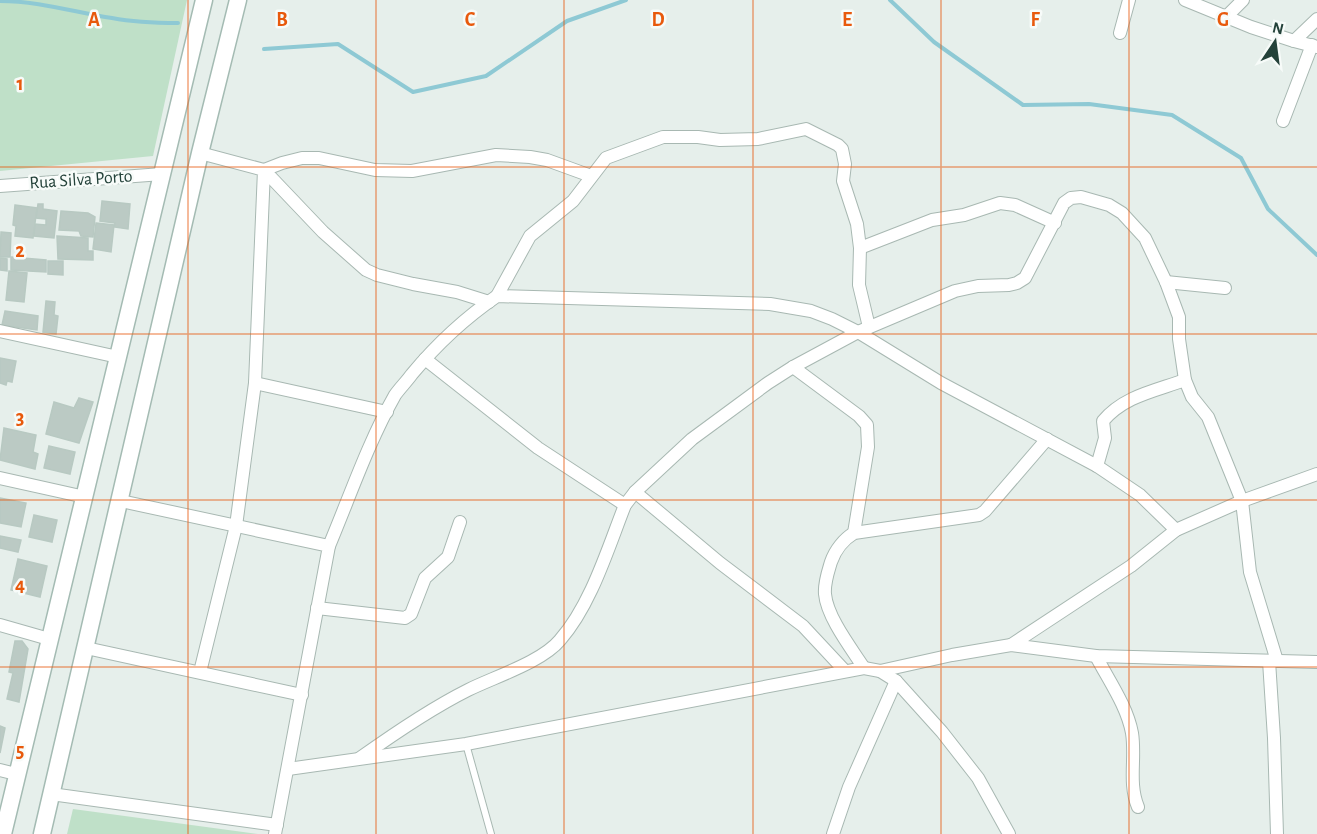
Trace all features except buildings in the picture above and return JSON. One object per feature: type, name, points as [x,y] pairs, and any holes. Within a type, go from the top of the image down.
[{"type":"main road","points":[[3,834],[8,772],[49,639],[204,0]]},
{"type":"main road","points":[[42,834],[200,153],[238,0]]},
{"type":"street","points":[[1120,33],[1129,0]]},
{"type":"street","points":[[1185,0],[1251,27],[1314,46],[1283,121]]},
{"type":"street","points":[[1227,16],[1243,0]]},
{"type":"street","points":[[1294,41],[1317,19]]},
{"type":"street","points":[[51,794],[276,829],[329,546],[396,393],[425,358],[468,316],[493,299],[530,236],[573,201],[606,158],[663,137],[758,139],[799,129],[812,131],[838,145],[842,149],[845,164],[843,181],[857,224],[863,330]]},
{"type":"street","points":[[200,153],[264,170],[323,232],[366,270],[413,285],[493,299],[770,304],[811,311],[863,330],[941,383],[1097,466],[1140,495],[1176,530]]},
{"type":"street","points":[[264,170],[302,158],[320,158],[375,170],[412,171],[487,156],[505,155],[547,160],[591,176]]},
{"type":"street","points":[[200,672],[236,526],[255,383],[264,170]]},
{"type":"street","name":"Rua Silva Porto","points":[[0,186],[162,174]]},
{"type":"street","points":[[360,758],[414,720],[549,650],[561,640],[585,603],[626,505],[635,492],[692,439],[768,382],[863,330],[955,291],[978,286],[1017,283],[1030,271],[1064,203],[1071,198],[1081,197],[1109,205],[1122,213],[1144,238],[1166,282],[1179,318],[1179,339],[1185,380],[1192,397],[1207,414],[1242,501],[1250,572],[1273,661],[1277,834]]},
{"type":"street","points":[[860,248],[932,220],[964,214],[1000,203],[1015,205],[1055,223]]},
{"type":"street","points":[[1166,282],[1225,288]]},
{"type":"street","points":[[0,331],[118,357]]},
{"type":"street","points":[[425,358],[538,448],[626,505]]},
{"type":"street","points":[[793,368],[859,416],[867,425],[868,447],[854,533]]},
{"type":"street","points":[[1097,466],[1105,438],[1103,421],[1108,415],[1119,405],[1136,397],[1185,380]]},
{"type":"street","points":[[255,383],[387,412]]},
{"type":"street","points":[[864,668],[831,614],[825,595],[826,577],[834,554],[854,533],[979,515],[985,511],[1047,439]]},
{"type":"street","points":[[1011,645],[1131,566],[1176,530],[1242,501],[1317,474]]},
{"type":"street","points":[[0,478],[85,497]]},
{"type":"street","points":[[635,492],[720,563],[803,626],[845,671]]},
{"type":"street","points":[[121,501],[329,546]]},
{"type":"street","points":[[317,608],[405,618],[409,616],[425,578],[448,557],[460,522]]},
{"type":"street","points":[[0,625],[49,639]]},
{"type":"street","points":[[880,671],[1011,645],[1096,656],[1317,662]]},
{"type":"street","points":[[86,648],[302,695]]},
{"type":"street","points":[[1096,656],[1128,720],[1133,747],[1132,788],[1138,807]]},
{"type":"street","points":[[288,769],[466,744],[864,668],[880,671],[896,681],[942,732],[978,778],[1009,834]]},
{"type":"street","points":[[833,834],[849,787],[896,681]]},
{"type":"lane","points":[[466,744],[491,834]]},
{"type":"green space","points":[[0,0],[187,0],[153,156],[0,171]]},
{"type":"green space","points":[[73,809],[258,834],[67,834]]},
{"type":"waterway","points":[[264,49],[338,44],[413,92],[486,76],[567,21],[626,0]]},
{"type":"waterway","points":[[890,0],[934,42],[1023,105],[1089,104],[1172,115],[1241,158],[1268,209],[1317,255]]},
{"type":"waterway","points":[[0,1],[43,5],[128,20],[178,23]]}]
